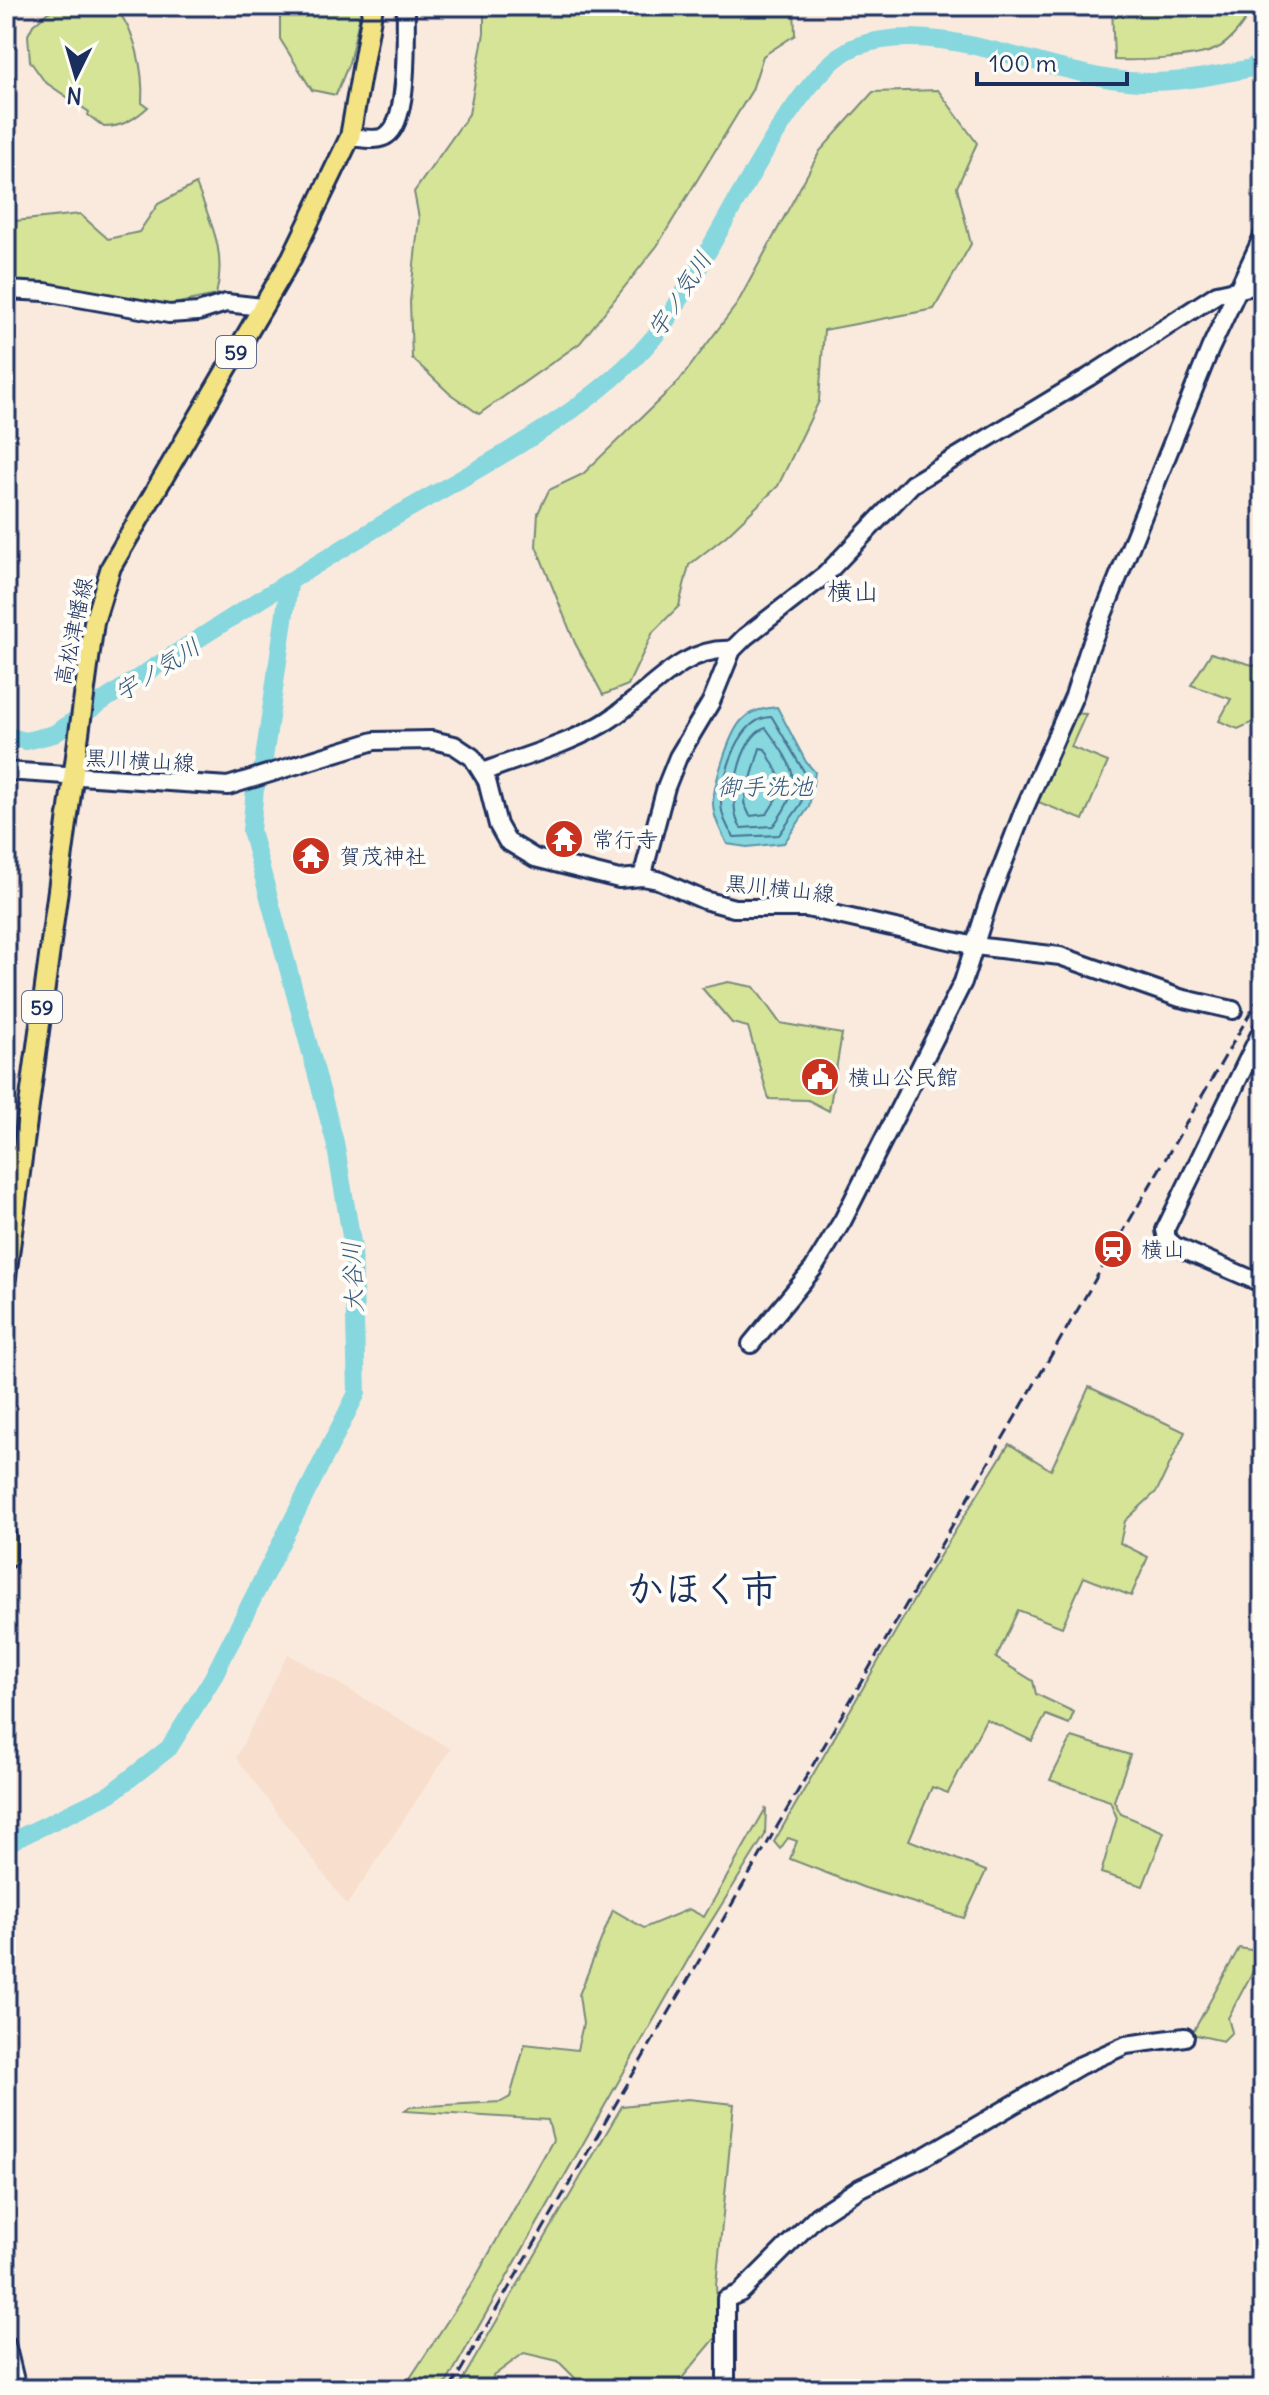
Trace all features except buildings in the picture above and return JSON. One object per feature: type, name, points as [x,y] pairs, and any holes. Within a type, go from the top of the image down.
[{"type":"main road","name":"高松津幡線","points":[[6,1277],[94,622],[111,567],[292,257],[350,137],[373,6]]},
{"type":"main road","points":[[6,1537],[6,1559]]},
{"type":"street","points":[[350,137],[376,139],[388,135],[396,123],[402,105],[406,6]]},
{"type":"street","points":[[751,1344],[813,1269],[843,1220],[963,982],[1021,817],[1074,696],[1088,652],[1210,349],[1263,236]]},
{"type":"street","points":[[642,877],[666,787],[678,757],[711,702],[732,650],[825,575],[912,484],[1089,377],[1217,294],[1263,284]]},
{"type":"street","points":[[6,290],[45,292],[131,310],[169,314],[198,312],[226,303],[262,307]]},
{"type":"street","points":[[483,772],[538,755],[597,727],[621,713],[654,682],[701,654],[732,650]]},
{"type":"street","name":"黒川横山線","points":[[6,771],[73,778],[228,786],[363,744],[398,739],[454,745],[472,757],[483,772],[498,825],[507,841],[535,858],[619,879],[642,877],[718,904],[807,908],[975,946],[1060,956],[1180,998],[1233,1010]]},
{"type":"street","points":[[1263,1028],[1165,1230],[1170,1242],[1263,1284]]},
{"type":"street","points":[[726,2389],[726,2299],[740,2293],[817,2216],[1079,2066],[1126,2045],[1185,2037]]},
{"type":"street","points":[[6,2344],[17,2389]]},
{"type":"shaded area","points":[[288,1654],[451,1749],[347,1905],[236,1758]]},
{"type":"green space","points":[[63,6],[112,6],[127,25],[140,64],[142,103],[148,107],[133,119],[117,126],[104,127],[88,115],[89,112],[45,82],[30,61],[28,35],[33,25],[48,12]]},
{"type":"green space","points":[[280,6],[362,6],[349,63],[336,95],[312,90],[280,39]]},
{"type":"green space","points":[[484,6],[794,6],[795,35],[763,56],[752,90],[657,246],[580,343],[479,414],[449,393],[412,358],[410,302],[419,218],[414,192],[469,114],[484,33]]},
{"type":"green space","points":[[1112,6],[1252,6],[1238,30],[1216,49],[1181,57],[1114,60]]},
{"type":"green space","points":[[938,90],[977,143],[957,187],[971,244],[934,309],[824,330],[819,401],[778,486],[727,535],[689,565],[679,606],[653,632],[628,685],[603,695],[575,643],[536,546],[538,513],[549,490],[583,474],[679,381],[737,304],[820,151],[873,92]]},
{"type":"green space","points":[[196,184],[216,238],[220,265],[216,295],[169,305],[36,283],[6,283],[6,222],[80,214],[108,239],[139,232],[158,204]]},
{"type":"green space","points":[[1211,653],[1263,668],[1263,727],[1253,722],[1238,729],[1219,721],[1231,699],[1191,685]]},
{"type":"green space","points":[[1071,713],[1086,714],[1071,747],[1108,762],[1083,820],[1036,801]]},
{"type":"green space","points":[[728,982],[754,987],[780,1023],[842,1034],[829,1111],[808,1100],[769,1099],[748,1027],[732,1023],[702,988]]},
{"type":"green space","points":[[1089,1387],[1185,1432],[1157,1491],[1125,1521],[1120,1543],[1148,1557],[1131,1596],[1084,1577],[1062,1627],[1018,1610],[996,1658],[1033,1681],[1036,1694],[1074,1712],[1069,1724],[1046,1715],[1032,1741],[986,1719],[948,1793],[932,1787],[909,1840],[986,1871],[964,1918],[865,1888],[790,1859],[797,1841],[788,1838],[780,1849],[774,1842],[931,1570],[1009,1444],[1051,1470]]},
{"type":"green space","points":[[1072,1737],[1130,1755],[1114,1801],[1121,1814],[1164,1832],[1143,1886],[1101,1873],[1117,1818],[1110,1801],[1050,1780]]},
{"type":"green space","points":[[766,1808],[765,1835],[697,1944],[443,2389],[403,2389],[473,2282],[553,2140],[548,2120],[405,2111],[410,2107],[501,2102],[510,2097],[525,2044],[577,2050],[583,2024],[579,1995],[613,1910],[644,1928],[689,1909],[704,1917]]},
{"type":"green space","points":[[1239,1948],[1263,1952],[1228,2018],[1232,2032],[1223,2041],[1192,2034]]},
{"type":"green space","points":[[688,2099],[734,2104],[716,2285],[719,2334],[673,2389],[649,2389],[636,2381],[625,2389],[586,2389],[558,2361],[524,2353],[493,2376],[492,2389],[457,2389],[622,2106]]},
{"type":"water","name":"御手洗池","points":[[777,707],[806,762],[815,772],[809,807],[784,843],[747,847],[727,844],[713,803],[727,747],[737,727],[749,714]]},
{"type":"waterway","name":"宇ノ気川","points":[[6,736],[26,741],[54,734],[218,626],[528,439],[597,392],[654,337],[675,308],[750,178],[804,93],[831,63],[857,46],[887,39],[951,41],[1081,73],[1147,82],[1216,75],[1251,68],[1263,60]]},
{"type":"waterway","name":"大谷川","points":[[6,1844],[110,1794],[169,1748],[212,1679],[357,1393],[353,1248],[335,1142],[251,831],[255,789],[263,766],[289,585]]},
{"type":"railway","points":[[450,2389],[1263,991]]},
{"type":"place","name":"常行寺","points":[[564,839]]},
{"type":"place","name":"賀茂神社","points":[[311,856]]},
{"type":"place","name":"横山公民館","points":[[820,1077]]},
{"type":"place","name":"横山","points":[[1113,1249]]},
{"type":"district","name":"横山","points":[[853,590]]},
{"type":"district","name":"かほく市","points":[[702,1588]]}]
